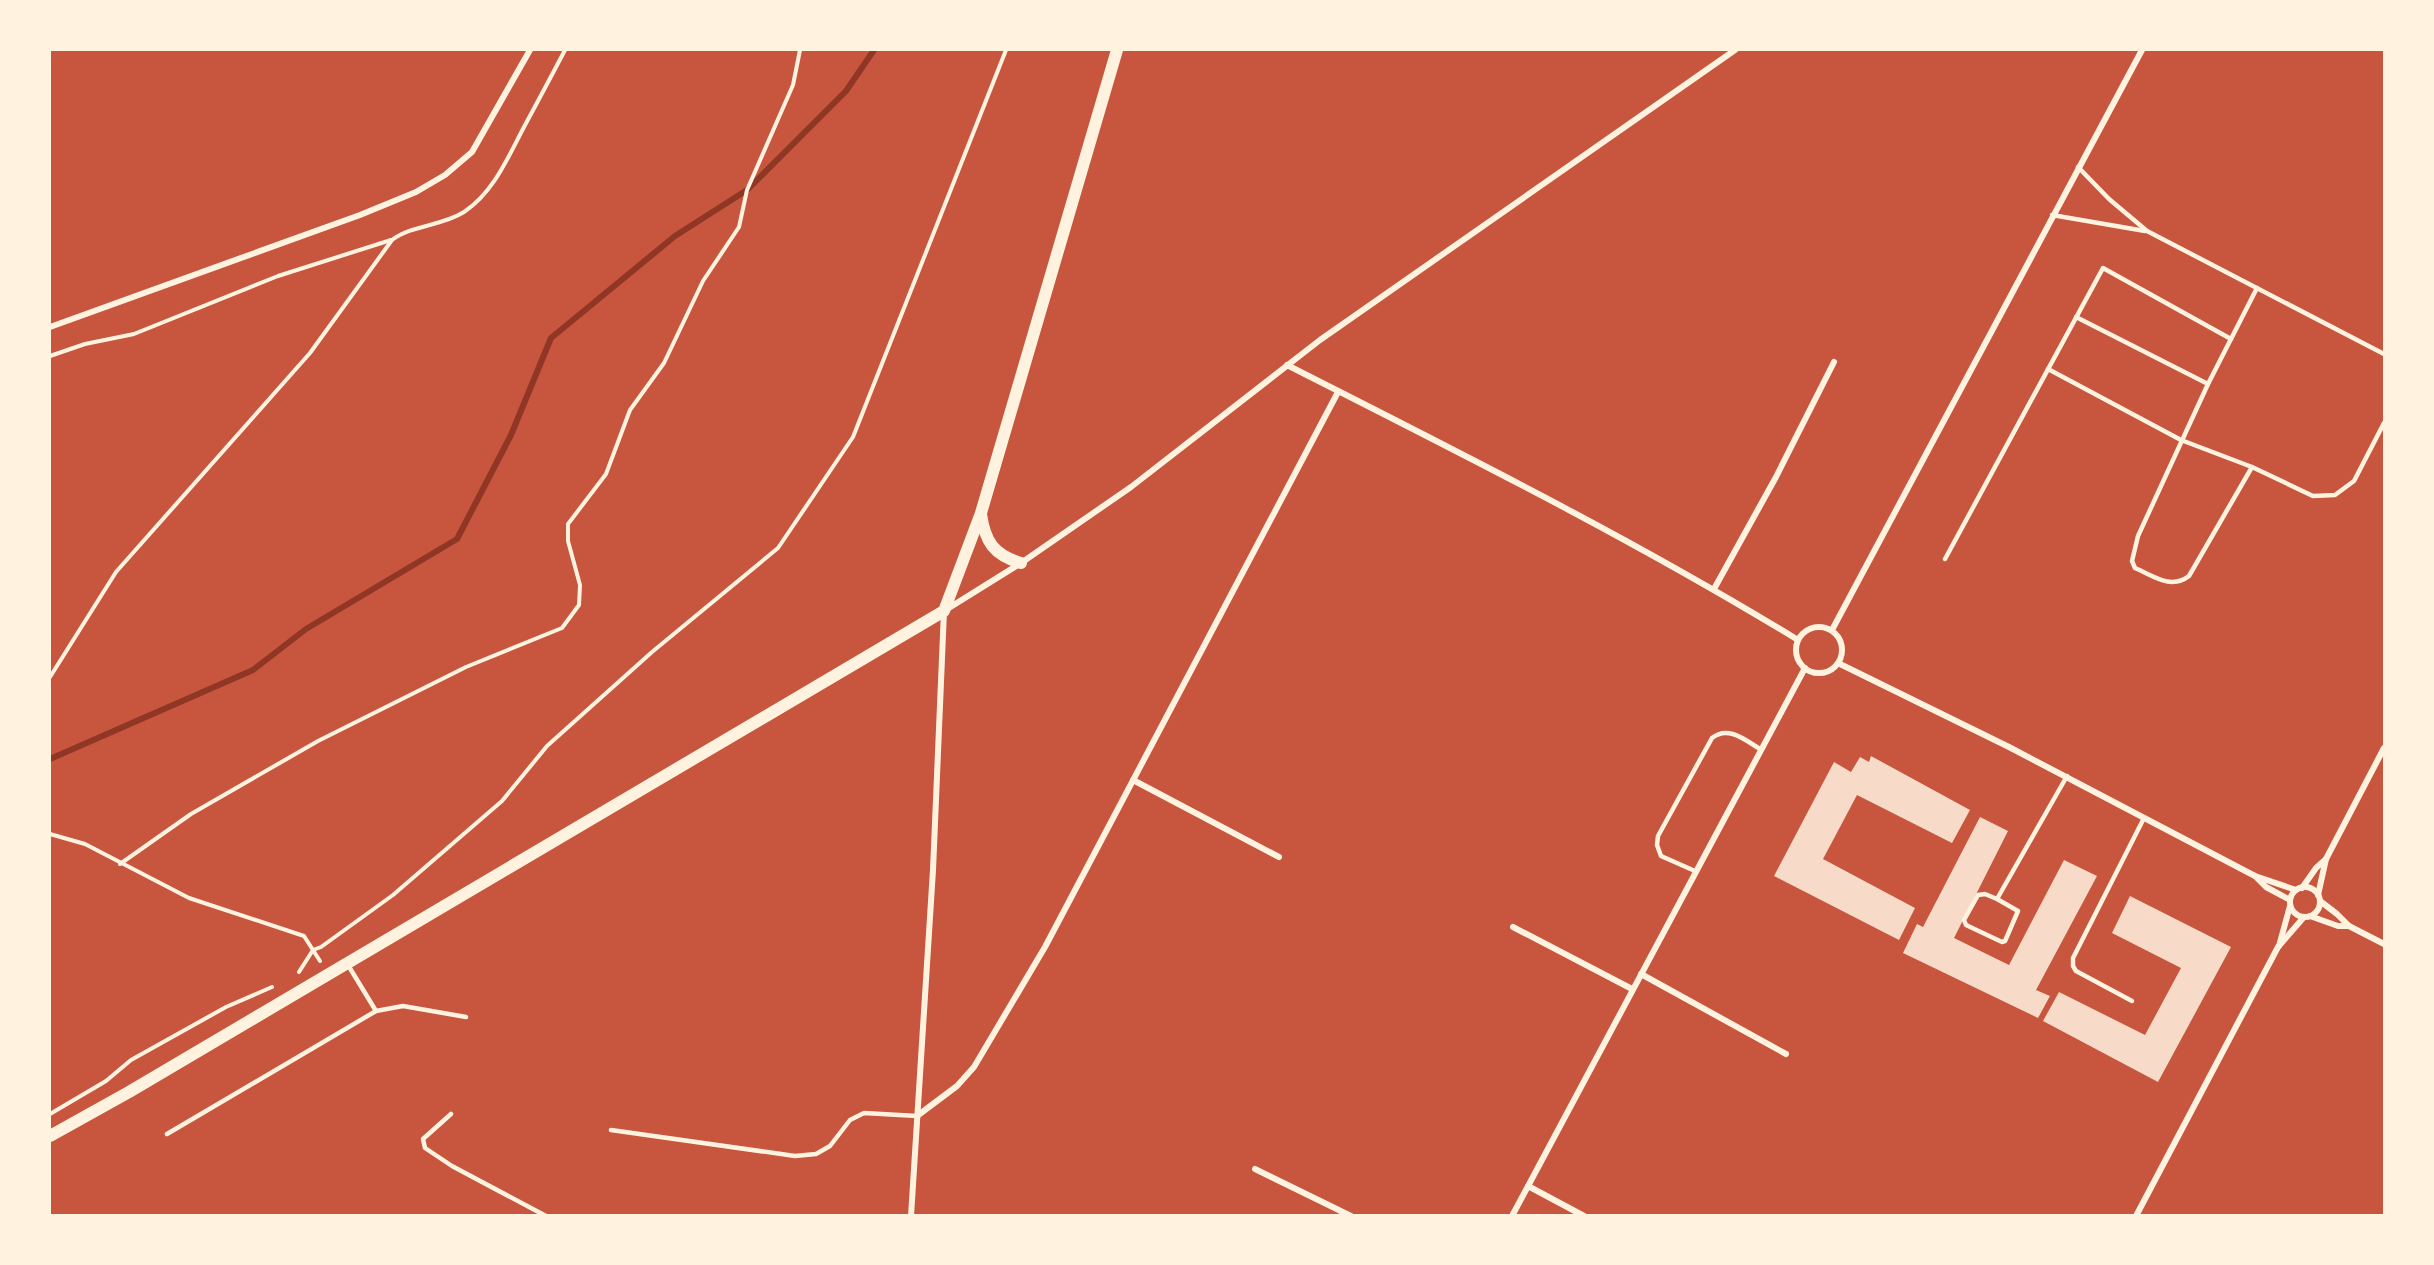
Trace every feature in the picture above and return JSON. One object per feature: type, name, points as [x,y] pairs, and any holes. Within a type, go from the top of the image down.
[{"type":"main road","points":[[50,1136],[328,975],[944,611],[981,513],[1117,50]]},
{"type":"main road","points":[[981,513],[983,529],[993,547],[1008,559],[1021,563]]},
{"type":"street","points":[[50,327],[360,215],[416,192],[446,175],[472,152],[530,50]]},
{"type":"street","points":[[911,1215],[933,870],[944,611],[1021,563],[1131,487],[1320,340],[1736,50]]},
{"type":"street","points":[[1832,630],[2142,50]]},
{"type":"street","points":[[1714,589],[1776,477],[1834,362]]},
{"type":"street","points":[[1287,366],[1485,465],[1714,589],[1798,640]]},
{"type":"street","points":[[917,1116],[957,1086],[978,1061],[1045,947],[1338,392]]},
{"type":"street","points":[[1825,627],[1832,630],[1838,635],[1843,649],[1838,663],[1826,672],[1819,673],[1805,668],[1797,655],[1798,640],[1809,629],[1825,627]]},
{"type":"street","points":[[1838,663],[2067,776],[2255,876],[2299,889],[2308,888],[2349,926],[2385,944]]},
{"type":"street","points":[[1512,1215],[1805,668]]},
{"type":"street","points":[[2278,946],[2319,908],[2326,859],[2385,748]]},
{"type":"street","points":[[1133,780],[1279,857]]},
{"type":"street","points":[[2136,1215],[2278,946],[2290,903],[2316,868],[2326,859]]},
{"type":"street","points":[[2255,876],[2266,887],[2290,903],[2298,916],[2338,926],[2349,926]]},
{"type":"street","points":[[1513,927],[1632,989]]},
{"type":"street","points":[[1641,974],[1786,1054]]},
{"type":"street","points":[[1255,1169],[1352,1215]]},
{"type":"street","points":[[1528,1186],[1584,1215]]},
{"type":"lane","points":[[2078,167],[2109,199],[2147,231],[2385,354]]},
{"type":"lane","points":[[2052,215],[2147,231]]},
{"type":"lane","points":[[1945,559],[2103,268],[2231,339]]},
{"type":"lane","points":[[2252,467],[2189,576],[2181,582],[2169,583],[2135,568],[2132,561],[2138,536],[2181,440],[2257,288]]},
{"type":"lane","points":[[2076,317],[2208,384]]},
{"type":"lane","points":[[2048,369],[2181,440],[2252,467],[2313,496],[2335,495],[2354,481],[2385,423]]},
{"type":"lane","points":[[1695,871],[1661,856],[1657,845],[1658,836],[1712,738],[1726,731],[1760,749]]},
{"type":"lane","points":[[1997,899],[2067,776]]},
{"type":"lane","points":[[2132,1001],[2076,971],[2073,958],[2144,818]]},
{"type":"lane","points":[[1985,894],[1997,899],[2018,911],[2002,942],[1966,924],[1964,920],[1978,895],[1985,894]]},
{"type":"lane","points":[[347,963],[376,1011]]},
{"type":"lane","points":[[167,1134],[376,1011],[403,1006],[466,1017]]},
{"type":"lane","points":[[611,1130],[795,1156],[816,1154],[830,1146],[850,1120],[864,1113],[917,1116]]},
{"type":"lane","points":[[451,1114],[423,1139],[425,1148],[452,1166],[546,1215]]},
{"type":"path","points":[[50,677],[116,572],[310,353],[392,240],[400,234],[434,225],[463,212],[482,198],[500,173],[566,50]]},
{"type":"path","points":[[120,864],[190,814],[318,741],[466,667],[562,628],[579,605],[580,585],[568,541],[568,524],[606,474],[630,410],[664,363],[704,281],[739,227],[747,190],[793,85],[800,50]]},
{"type":"path","points":[[296,977],[313,950],[393,895],[484,817],[502,801],[547,746],[652,652],[778,548],[853,437],[1006,50]]},
{"type":"path","points":[[50,356],[85,344],[134,334],[278,276],[392,240]]},
{"type":"path","points":[[50,834],[85,843],[120,864],[189,898],[304,936],[328,975]]},
{"type":"path","points":[[50,1114],[106,1081],[141,1055],[226,1007],[277,985]]},
{"type":"building","points":[[1871,756],[1970,810],[1952,843],[1857,795],[1823,859],[1915,908],[1899,940],[1774,876],[1834,762],[1851,772],[1860,757],[1869,762]]},
{"type":"building","points":[[1980,817],[2008,831],[1954,938],[2009,965],[2064,860],[2097,876],[2036,990],[2050,996],[2038,1018],[1903,953],[1917,924],[1923,927]]},
{"type":"building","points":[[2130,896],[2231,947],[2158,1082],[2043,1021],[2059,992],[2145,1035],[2181,968],[2112,933]]},
{"type":"waterway","points":[[50,759],[253,670],[306,629],[457,539],[511,435],[551,338],[675,236],[747,190],[846,91],[874,50]]}]
